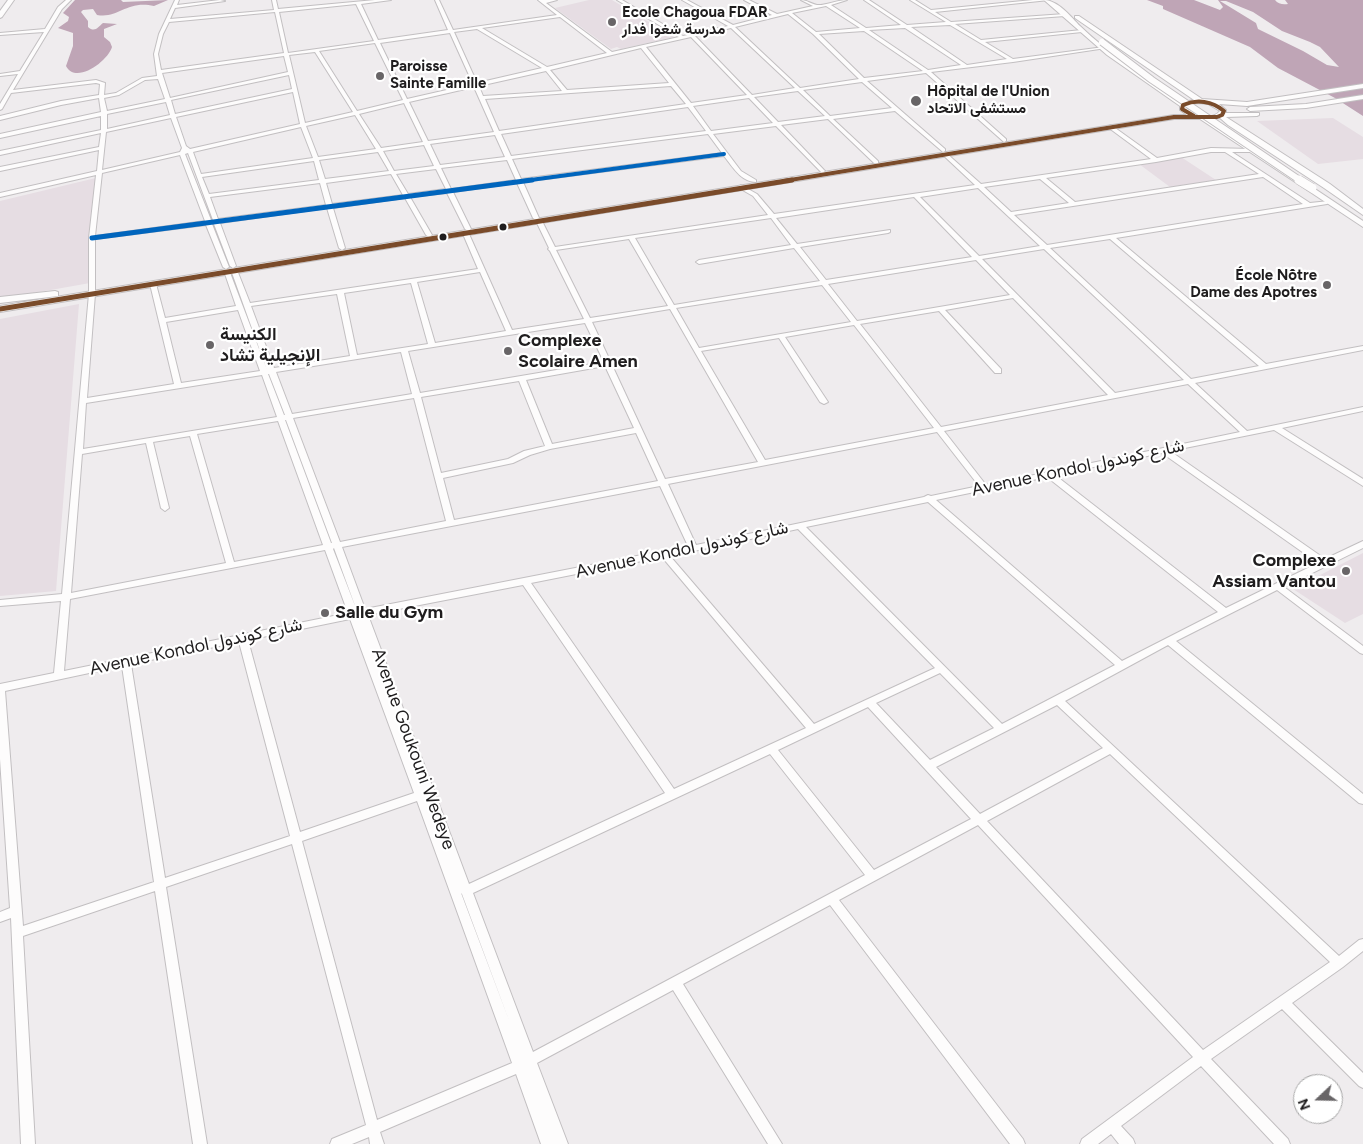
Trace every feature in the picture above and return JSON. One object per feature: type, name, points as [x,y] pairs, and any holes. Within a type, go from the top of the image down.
[{"type":"highway","points":[[0,6],[4,0]]},
{"type":"highway","points":[[0,16],[11,0]]},
{"type":"main road","points":[[1047,0],[1152,80],[1315,187],[1363,214]]},
{"type":"main road","points":[[1053,0],[1190,96],[1204,102],[1218,106],[1244,109],[1327,104]]},
{"type":"main road","points":[[1067,16],[1082,31],[1105,44]]},
{"type":"main road","points":[[1077,17],[1105,44],[1182,107],[1363,224]]},
{"type":"main road","points":[[753,183],[1168,113],[1190,102],[1247,104],[1363,86]]},
{"type":"main road","points":[[92,292],[153,284],[230,268],[467,231],[876,162],[1174,117],[1249,114],[1363,98]]},
{"type":"main road","points":[[1218,106],[1224,111],[1222,116]]},
{"type":"main road","points":[[1242,132],[1242,121],[1249,114]]},
{"type":"main road","points":[[1222,116],[1242,132],[1363,214]]},
{"type":"main road","points":[[1315,187],[1363,224]]},
{"type":"main road","points":[[0,309],[30,302],[342,248],[467,231]]},
{"type":"main road","points":[[0,300],[74,295]]},
{"type":"main road","points":[[0,313],[74,295]]},
{"type":"main road","points":[[0,304],[30,302]]},
{"type":"street","points":[[0,108],[60,8],[70,0]]},
{"type":"street","points":[[177,0],[161,34],[156,54],[160,74],[183,150],[208,221],[230,268]]},
{"type":"street","points":[[173,7],[223,0],[227,15]]},
{"type":"street","points":[[274,0],[303,126],[316,159],[342,248]]},
{"type":"street","points":[[167,20],[389,0]]},
{"type":"street","points":[[437,0],[498,132],[518,181],[588,321],[692,548]]},
{"type":"street","points":[[541,1],[555,0]]},
{"type":"street","points":[[619,0],[682,37]]},
{"type":"street","points":[[684,0],[732,26],[876,162]]},
{"type":"street","points":[[746,0],[777,16]]},
{"type":"street","points":[[804,0],[817,6]]},
{"type":"street","points":[[0,196],[99,173],[183,150],[190,152],[845,0]]},
{"type":"street","points":[[866,0],[967,66]]},
{"type":"street","points":[[912,0],[1013,60]]},
{"type":"street","points":[[980,0],[989,5]]},
{"type":"street","points":[[930,11],[1014,1],[1047,0]]},
{"type":"street","points":[[541,1],[611,54]]},
{"type":"street","points":[[358,3],[450,190],[510,333]]},
{"type":"street","points":[[827,4],[928,72],[1004,140]]},
{"type":"street","points":[[788,13],[815,33],[863,80],[944,152],[1245,433]]},
{"type":"street","points":[[0,118],[101,95],[120,93],[144,79],[160,74],[286,54],[561,16]]},
{"type":"street","points":[[815,33],[1067,16]]},
{"type":"street","points":[[478,28],[547,69],[565,91]]},
{"type":"street","points":[[0,34],[46,30]]},
{"type":"street","points":[[983,41],[1082,31]]},
{"type":"street","points":[[692,35],[822,171]]},
{"type":"street","points":[[199,176],[426,142],[1013,60],[1105,44]]},
{"type":"street","points":[[642,46],[690,106],[724,154],[739,172],[753,183],[755,195]]},
{"type":"street","points":[[316,50],[379,150],[429,235]]},
{"type":"street","points":[[0,75],[20,72]]},
{"type":"street","points":[[0,136],[290,73]]},
{"type":"street","points":[[9,92],[103,83],[101,95],[104,130],[92,238],[92,292],[60,676]]},
{"type":"street","points":[[482,98],[673,84]]},
{"type":"street","points":[[0,152],[294,90]]},
{"type":"street","points":[[206,196],[896,110]]},
{"type":"street","points":[[1111,127],[1156,160]]},
{"type":"street","points":[[0,169],[102,148]]},
{"type":"street","points":[[551,249],[1156,160],[1211,150],[1249,150]]},
{"type":"street","points":[[1226,151],[1266,175],[1309,205]]},
{"type":"street","points":[[190,152],[216,221],[230,268]]},
{"type":"street","points":[[92,238],[208,221],[724,154]]},
{"type":"street","points":[[739,172],[742,185],[755,195],[773,216],[984,487]]},
{"type":"street","points":[[1009,214],[1266,175]]},
{"type":"street","points":[[1041,177],[1074,204]]},
{"type":"street","points":[[916,196],[1113,396]]},
{"type":"street","points":[[84,401],[1327,202]]},
{"type":"street","points":[[699,262],[888,231]]},
{"type":"street","points":[[631,237],[763,464]]},
{"type":"street","points":[[1112,237],[1265,367]]},
{"type":"street","name":"Avenue Goukouni Wedeye","points":[[230,268],[524,1063],[561,1144]]},
{"type":"street","points":[[163,320],[483,270]]},
{"type":"street","points":[[413,280],[432,345]]},
{"type":"street","points":[[153,284],[178,385]]},
{"type":"street","points":[[340,291],[354,358]]},
{"type":"street","points":[[697,350],[1014,296]]},
{"type":"street","points":[[940,308],[998,371]]},
{"type":"street","points":[[781,336],[824,402]]},
{"type":"street","points":[[0,603],[66,598],[1363,348]]},
{"type":"street","points":[[404,349],[450,523]]},
{"type":"street","points":[[78,452],[607,364]]},
{"type":"street","points":[[522,378],[549,447]]},
{"type":"street","name":"Avenue Kondol شارع كوندول","points":[[0,688],[358,614],[664,554],[1363,409]]},
{"type":"street","points":[[1275,427],[1363,483]]},
{"type":"street","points":[[438,476],[510,462],[527,453],[549,447],[638,430]]},
{"type":"street","points":[[193,433],[231,566]]},
{"type":"street","points":[[149,441],[165,508]]},
{"type":"street","points":[[1164,450],[1325,563]]},
{"type":"street","points":[[1048,474],[1226,613]]},
{"type":"street","points":[[928,498],[1121,665]]},
{"type":"street","points":[[800,526],[1001,729]]},
{"type":"street","points":[[928,766],[1058,700],[1169,640],[1363,544]]},
{"type":"street","points":[[664,554],[812,728]]},
{"type":"street","points":[[525,581],[672,795]]},
{"type":"street","points":[[1278,587],[1363,651]]},
{"type":"street","points":[[243,638],[377,1144]]},
{"type":"street","points":[[1169,640],[1363,800]]},
{"type":"street","points":[[126,662],[158,885],[200,1144]]},
{"type":"street","points":[[466,891],[941,669]]},
{"type":"street","points":[[0,688],[18,933],[28,1144]]},
{"type":"street","points":[[1058,700],[1340,963]]},
{"type":"street","points":[[870,703],[1283,1144]]},
{"type":"street","points":[[771,748],[872,876]]},
{"type":"street","points":[[337,1144],[524,1063],[1111,749]]},
{"type":"street","points":[[18,933],[425,794]]},
{"type":"street","name":"Avenue Goukouni Wedeye","points":[[425,794],[466,891],[524,1063],[548,1144]]},
{"type":"street","points":[[831,898],[1018,1144]]},
{"type":"street","points":[[0,917],[16,911]]},
{"type":"street","points":[[1087,1144],[1203,1057],[1362,947]]},
{"type":"street","points":[[675,982],[775,1144]]},
{"type":"street","points":[[1283,1002],[1363,1082]]},
{"type":"street","points":[[1112,1125],[1128,1144]]},
{"type":"shaded area","points":[[75,0],[121,0],[123,2],[168,0],[154,6],[136,5],[105,16],[97,15],[93,9],[83,10],[81,12],[88,21],[90,29],[96,29],[103,23],[117,24],[104,29],[104,37],[110,42],[112,47],[105,59],[91,69],[77,73],[71,71],[66,66],[73,46],[73,33],[58,28],[68,21],[69,17],[63,13]]},
{"type":"shaded area","name":"Ecole Chagoua FDAR مدرسة شغوا فدار","points":[[589,0],[612,0],[674,37],[621,49],[617,47],[611,49],[555,8]]},
{"type":"shaded area","points":[[1147,0],[1194,0],[1220,10],[1223,7],[1218,0],[1275,0],[1279,3],[1288,4],[1285,0],[1363,0],[1363,116],[1335,98],[1278,68],[1250,47],[1163,9],[1163,6]],"holes":[[[1220,1],[1226,1],[1253,12],[1282,31],[1320,47],[1339,67],[1327,65],[1258,29],[1256,23]]]},
{"type":"shaded area","points":[[1333,118],[1363,137],[1363,159],[1318,164],[1257,121]]},
{"type":"shaded area","points":[[1181,157],[1216,180],[1170,187],[1139,164]]},
{"type":"shaded area","points":[[100,177],[90,283],[0,299],[0,201]]},
{"type":"shaded area","points":[[79,304],[56,591],[0,596],[0,319]]},
{"type":"shaded area","name":"Complexe Assiam Vantou","points":[[1363,553],[1363,614],[1345,623],[1293,589]]},
{"type":"transit line","points":[[0,309],[1174,117],[1217,117],[1222,115],[1224,111],[1215,105],[1199,101],[1183,105],[1182,109],[1194,116]]},
{"type":"transit line","points":[[92,238],[724,154]]},
{"type":"place","name":"Ecole Chagoua FDAR مدرسة شغوا فدار","points":[[612,22]]},
{"type":"place","name":"Paroisse Sainte Famille","points":[[380,76]]},
{"type":"place","name":"Hôpital de l'Union مستشفى الاتحاد","points":[[916,101]]},
{"type":"place","name":"École Nôtre Dame des Apotres","points":[[1327,285]]},
{"type":"place","name":"الكنيسة الإنجيلية تشاد","points":[[210,345]]},
{"type":"place","name":"Complexe Scolaire Amen","points":[[508,351]]},
{"type":"place","name":"Complexe Assiam Vantou","points":[[1346,571]]},
{"type":"place","name":"Salle du Gym","points":[[325,613]]}]
